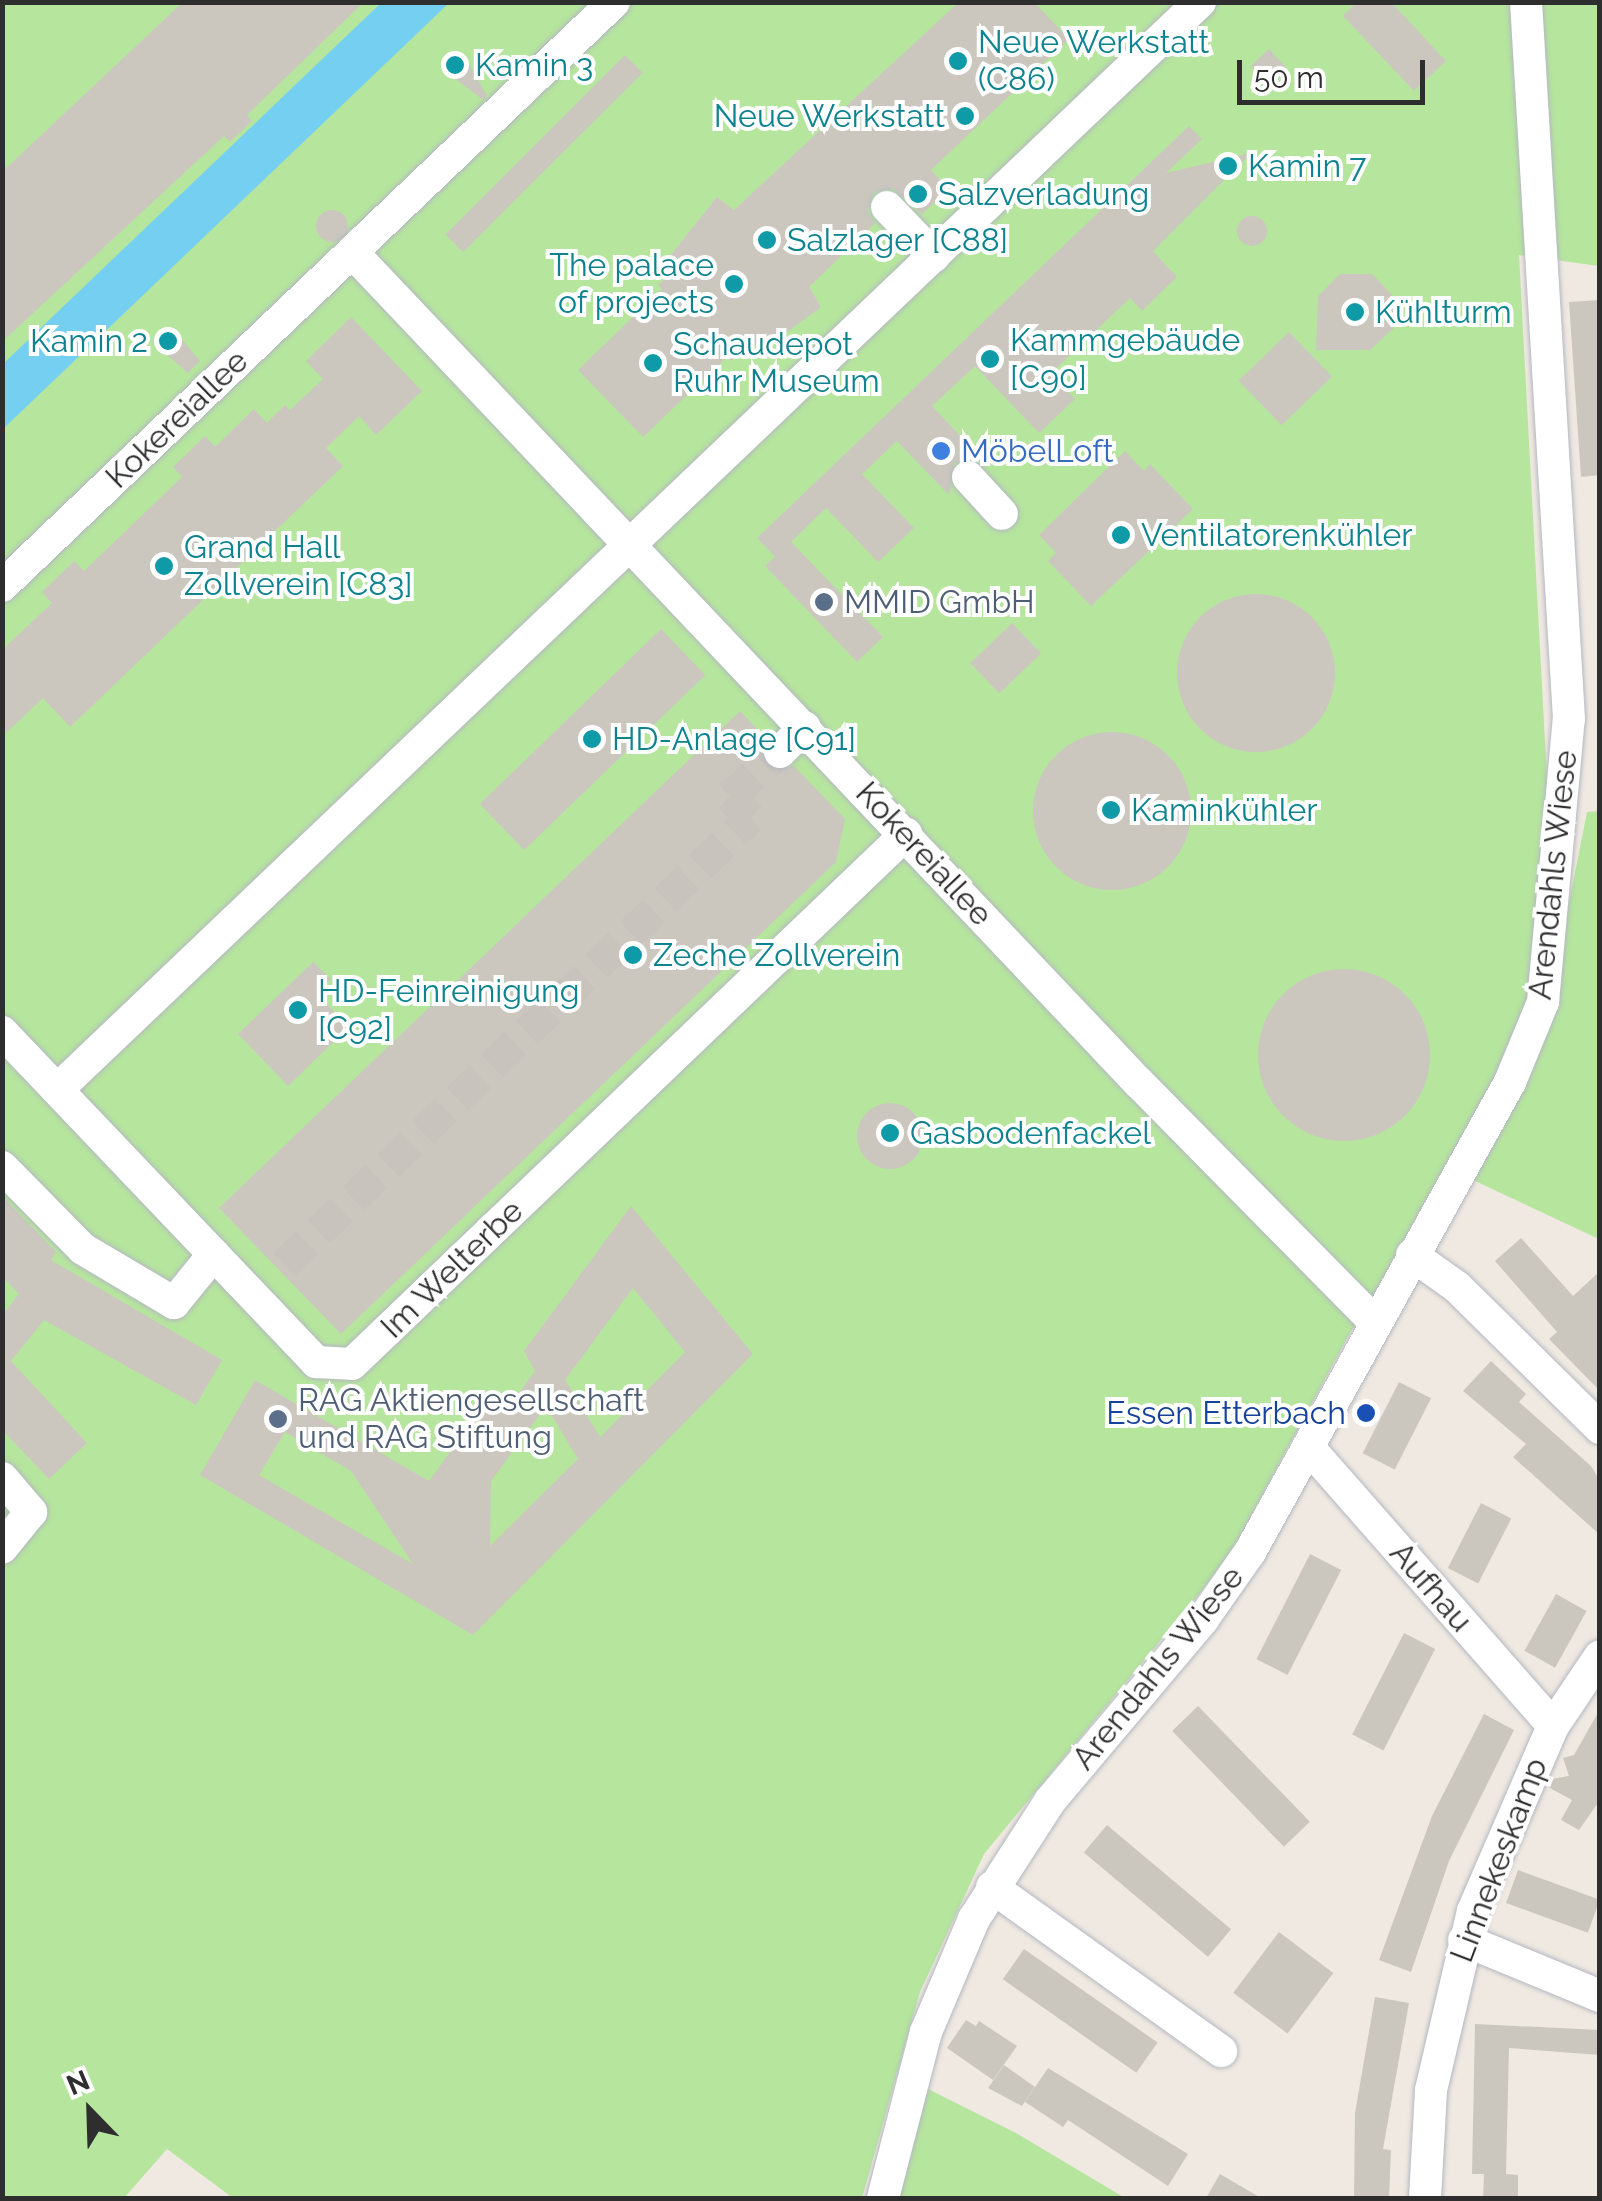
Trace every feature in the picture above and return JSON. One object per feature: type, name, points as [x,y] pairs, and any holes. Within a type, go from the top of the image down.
[{"type":"street","name":"Kokereiallee","points":[[2,586],[614,2]]},
{"type":"street","points":[[58,1089],[1200,2]]},
{"type":"street","name":"Arendahls Wiese","points":[[883,2198],[936,2000],[992,1887],[1050,1800],[1226,1589],[1310,1450],[1530,1042],[1543,1002],[1565,816],[1569,719],[1526,2]]},
{"type":"street","points":[[887,206],[934,256]]},
{"type":"street","name":"Kokereiallee","points":[[352,252],[1376,1323]]},
{"type":"street","points":[[968,477],[1002,514]]},
{"type":"street","points":[[780,752],[805,727]]},
{"type":"street","name":"Im Welterbe","points":[[2,1032],[316,1362],[352,1364],[906,834]]},
{"type":"street","points":[[2,1167],[83,1249],[174,1303],[214,1254]]},
{"type":"street","points":[[1412,1255],[1457,1288],[1600,1428]]},
{"type":"street","name":"Aufhau","points":[[1310,1450],[1552,1726]]},
{"type":"street","points":[[2,1478],[31,1512],[2,1548]]},
{"type":"street","name":"Linnekeskamp","points":[[1426,2198],[1431,2090],[1464,1940],[1552,1726],[1600,1656]]},
{"type":"street","points":[[992,1887],[1220,2051]]},
{"type":"street","points":[[1464,1940],[1600,1996]]},
{"type":"green space","name":"Zeche Zollverein","points":[[2,3],[1599,3],[1599,266],[1519,255],[1549,817],[1532,1000],[1411,1253],[1351,1331],[1227,1560],[984,1854],[920,1992],[862,2198],[233,2198],[167,2149],[124,2198],[3,2198]]},
{"type":"green space","points":[[1599,811],[1599,1239],[1458,1173],[1567,913],[1587,812]]},
{"type":"green space","points":[[920,2085],[1016,2133],[1125,2198],[889,2198]]},
{"type":"water","points":[[381,3],[449,3],[3,429],[3,364]]},
{"type":"building","points":[[183,2],[364,2],[247,115],[252,121],[230,142],[224,136],[2,342],[2,172]]},
{"type":"building","points":[[959,2],[1034,2],[1069,39],[931,170],[949,189],[922,214],[893,188],[874,192],[867,211],[875,223],[809,287],[821,307],[761,351],[753,342],[731,361],[727,357],[643,437],[578,370],[662,289],[658,285],[679,265],[670,256],[717,197],[734,210]]},
{"type":"building","points":[[1357,2],[1391,2],[1446,61],[1414,91],[1343,16]]},
{"type":"building","points":[[1269,49],[1287,68],[1268,85],[1251,66]]},
{"type":"building","points":[[454,52],[465,57],[487,96],[483,100],[444,70],[443,61]]},
{"type":"building","points":[[625,55],[643,73],[463,252],[445,235]]},
{"type":"building","name":"Kammgebäude [C90]","points":[[1189,126],[1202,139],[1166,173],[1251,153],[1153,251],[1177,277],[1142,311],[1130,298],[1050,374],[1075,399],[1039,433],[975,366],[932,406],[984,461],[954,463],[949,495],[897,441],[862,474],[914,528],[878,562],[826,508],[791,542],[883,637],[857,662],[765,566],[775,557],[757,538]]},
{"type":"building","points":[[332,210],[343,215],[348,226],[343,237],[332,242],[321,237],[316,226],[321,215]]},
{"type":"building","points":[[1252,216],[1263,220],[1267,231],[1263,242],[1252,246],[1241,242],[1237,231],[1241,220]]},
{"type":"building","name":"Kühlturm","points":[[1340,274],[1372,274],[1394,297],[1393,329],[1370,350],[1316,350],[1318,296]]},
{"type":"building","points":[[1600,300],[1600,475],[1581,477],[1569,302]]},
{"type":"building","name":"Grand Hall Zollverein [C83]","points":[[351,317],[422,391],[376,435],[359,416],[326,448],[343,466],[70,727],[43,698],[2,737],[2,650],[52,603],[42,592],[74,561],[84,571],[182,477],[173,467],[205,436],[215,447],[254,409],[267,423],[285,405],[290,410],[323,379],[306,361]]},
{"type":"building","points":[[163,331],[176,332],[200,361],[188,373],[157,346]]},
{"type":"building","points":[[1289,332],[1332,377],[1282,425],[1239,381]]},
{"type":"building","name":"Ventilatorenkühler","points":[[1125,451],[1144,471],[1150,464],[1193,509],[1091,606],[1048,561],[1056,553],[1039,535]]},
{"type":"building","name":"Kaminkühler","points":[[1256,594],[1286,600],[1312,617],[1329,643],[1335,673],[1329,703],[1312,729],[1286,746],[1256,752],[1226,746],[1200,729],[1183,703],[1177,673],[1183,643],[1200,617],[1226,600]]},
{"type":"building","points":[[1012,623],[1041,653],[999,694],[970,663]]},
{"type":"building","name":"HD-Anlage [C91]","points":[[661,629],[705,675],[524,850],[480,804]]},
{"type":"building","points":[[740,711],[766,738],[761,748],[765,765],[776,771],[794,766],[845,819],[836,862],[341,1334],[219,1208]]},
{"type":"building","name":"Kaminkühler","points":[[1112,732],[1142,738],[1168,755],[1185,781],[1191,811],[1185,841],[1168,867],[1142,884],[1112,890],[1082,884],[1056,867],[1039,841],[1033,811],[1039,781],[1056,755],[1082,738]]},
{"type":"building","name":"HD-Feinreinigung [C92]","points":[[313,962],[331,979],[316,993],[349,1027],[288,1086],[238,1034]]},
{"type":"building","points":[[1344,969],[1377,975],[1405,994],[1424,1022],[1430,1055],[1424,1088],[1405,1116],[1377,1135],[1344,1141],[1311,1135],[1283,1116],[1264,1088],[1258,1055],[1264,1022],[1283,994],[1311,975]]},
{"type":"building","name":"Gasbodenfackel","points":[[890,1103],[913,1113],[923,1136],[913,1159],[890,1169],[867,1159],[857,1136],[867,1113]]},
{"type":"building","points":[[2,1196],[56,1252],[51,1260],[222,1360],[196,1405],[44,1320],[11,1361],[87,1443],[49,1479],[2,1430],[2,1315],[19,1294],[2,1276]]},
{"type":"building","name":"RAG Aktiengesellschaft und RAG Stiftung","points":[[631,1206],[753,1354],[473,1635],[200,1475],[255,1380],[429,1481],[494,1392],[511,1404],[535,1371],[524,1351]],"holes":[[[633,1288],[685,1352],[600,1437],[565,1380]],[[546,1406],[578,1459],[490,1546],[491,1481]],[[285,1432],[351,1471],[413,1564],[259,1475]]]},
{"type":"building","points":[[1521,1238],[1573,1296],[1600,1271],[1600,1391],[1549,1339],[1557,1332],[1495,1261]]},
{"type":"building","points":[[1491,1361],[1526,1394],[1519,1402],[1591,1466],[1600,1481],[1600,1535],[1513,1457],[1526,1444],[1463,1391]]},
{"type":"building","points":[[1399,1382],[1431,1398],[1395,1470],[1363,1453]]},
{"type":"building","points":[[1481,1503],[1511,1518],[1478,1583],[1448,1568]]},
{"type":"building","points":[[1310,1554],[1341,1570],[1288,1675],[1256,1659]]},
{"type":"building","points":[[1556,1594],[1587,1611],[1555,1668],[1524,1651]]},
{"type":"building","points":[[1404,1633],[1435,1649],[1383,1750],[1352,1735]]},
{"type":"building","points":[[1198,1706],[1310,1822],[1284,1847],[1172,1731]]},
{"type":"building","points":[[1600,1709],[1600,1800],[1579,1830],[1561,1820],[1572,1800],[1548,1787],[1552,1779],[1569,1776],[1563,1758],[1574,1755]]},
{"type":"building","points":[[1484,1714],[1514,1730],[1449,1861],[1411,1972],[1379,1960],[1432,1816]]},
{"type":"building","points":[[1107,1825],[1231,1929],[1208,1957],[1084,1853]]},
{"type":"building","points":[[1518,1870],[1600,1900],[1588,1933],[1506,1903]]},
{"type":"building","points":[[1279,1932],[1333,1973],[1288,2034],[1233,1993]]},
{"type":"building","points":[[1024,1949],[1158,2042],[1136,2073],[1003,1979]]},
{"type":"building","points":[[1375,1997],[1409,2003],[1383,2149],[1391,2150],[1389,2198],[1354,2198],[1355,2113]]},
{"type":"building","points":[[966,2020],[976,2026],[979,2021],[1017,2046],[993,2080],[947,2048]]},
{"type":"building","points":[[1475,2024],[1600,2030],[1600,2055],[1509,2048],[1506,2174],[1518,2175],[1518,2198],[1483,2198],[1484,2174],[1472,2174]]},
{"type":"building","points":[[1004,2065],[1035,2087],[1022,2106],[988,2088]]},
{"type":"building","points":[[1048,2068],[1188,2154],[1168,2186],[1068,2120],[1063,2127],[1025,2102]]},
{"type":"building","points":[[1220,2174],[1261,2198],[1206,2198]]},
{"type":"tunnel","points":[[284,1265],[751,818],[730,797],[780,752]]},
{"type":"place","name":"Neue Werkstatt (C86)","points":[[958,61]]},
{"type":"place","name":"Kamin 3","points":[[455,65]]},
{"type":"place","name":"Neue Werkstatt","points":[[965,116]]},
{"type":"place","name":"Kamin 7","points":[[1228,166]]},
{"type":"place","name":"Salzverladung","points":[[918,194]]},
{"type":"place","name":"Salzlager [C88]","points":[[767,240]]},
{"type":"place","name":"The palace of projects","points":[[734,284]]},
{"type":"place","name":"Kühlturm","points":[[1355,312]]},
{"type":"place","name":"Kamin 2","points":[[168,341]]},
{"type":"place","name":"Kammgebäude [C90]","points":[[990,359]]},
{"type":"place","name":"Schaudepot Ruhr Museum","points":[[653,363]]},
{"type":"place","name":"MöbelLoft","points":[[941,451]]},
{"type":"place","name":"Ventilatorenkühler","points":[[1121,535]]},
{"type":"place","name":"Grand Hall Zollverein [C83]","points":[[164,566]]},
{"type":"place","name":"MMID GmbH","points":[[824,602]]},
{"type":"place","name":"HD-Anlage [C91]","points":[[592,739]]},
{"type":"place","name":"Kaminkühler","points":[[1111,810]]},
{"type":"place","name":"Zeche Zollverein","points":[[633,955]]},
{"type":"place","name":"HD-Feinreinigung [C92]","points":[[298,1010]]},
{"type":"place","name":"Gasbodenfackel","points":[[890,1133]]},
{"type":"place","name":"Essen Etterbach","points":[[1366,1413]]},
{"type":"place","name":"RAG Aktiengesellschaft und RAG Stiftung","points":[[278,1419]]}]
